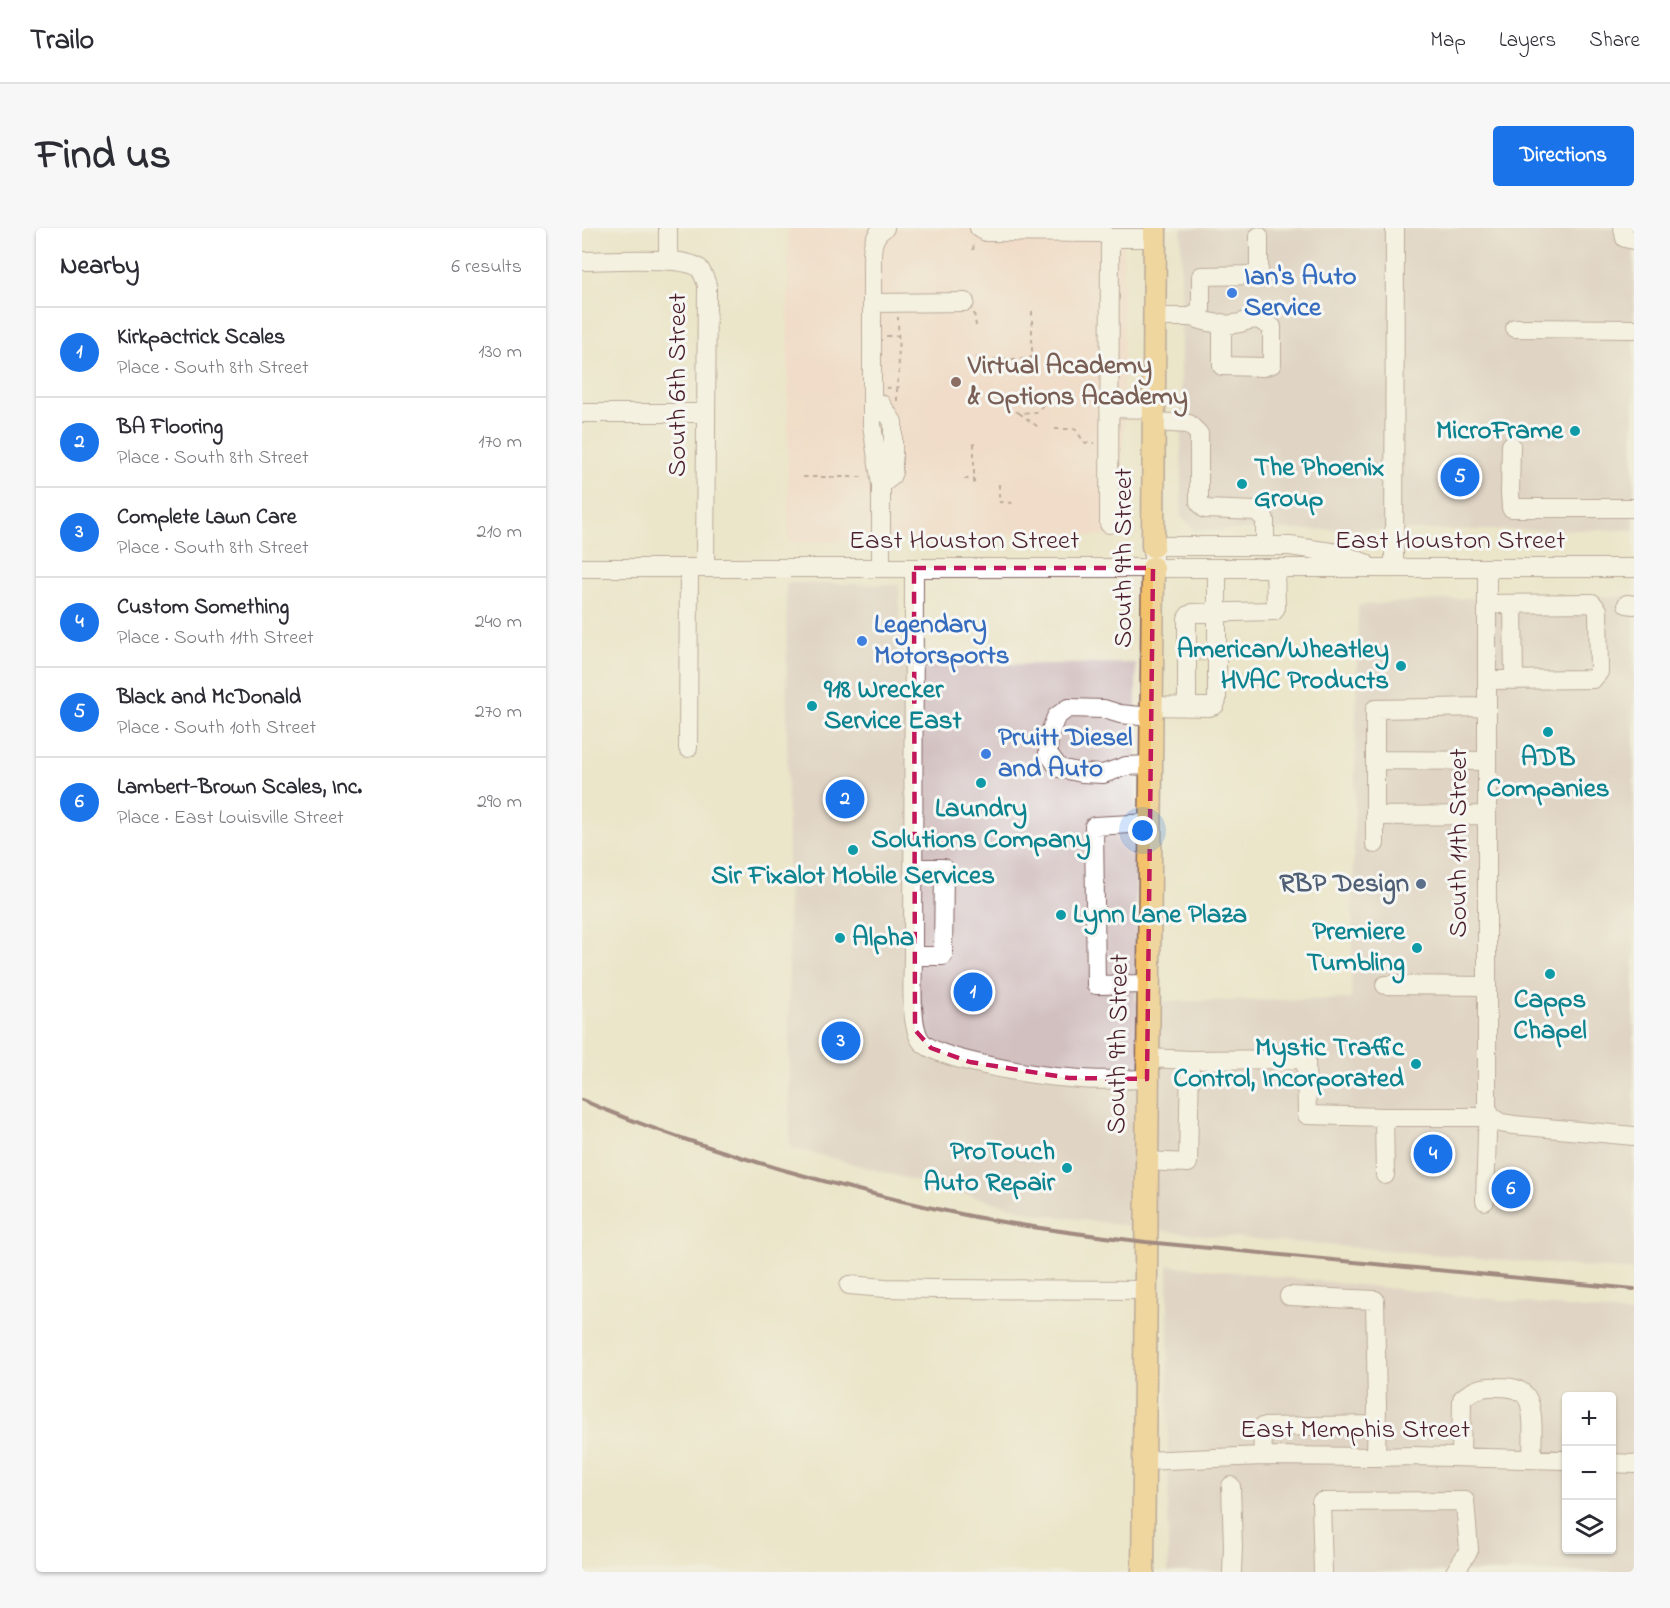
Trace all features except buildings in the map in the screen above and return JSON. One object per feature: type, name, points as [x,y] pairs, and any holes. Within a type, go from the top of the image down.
[{"type":"main road","name":"South 9th Street","points":[[1143,1572],[1155,233]]},
{"type":"street","name":"South 6th Street","points":[[668,228],[668,261],[683,262],[699,268],[707,285],[706,413],[688,748]]},
{"type":"street","points":[[881,568],[872,425],[873,245],[878,234],[885,228]]},
{"type":"street","points":[[979,228],[986,232],[1102,233],[1110,238],[1155,233]]},
{"type":"street","points":[[1153,557],[1265,546],[1290,546],[1338,553],[1386,568],[1395,228]]},
{"type":"street","points":[[1623,228],[1625,238],[1634,240]]},
{"type":"street","points":[[1191,317],[1201,309],[1201,276],[1259,275],[1259,236]]},
{"type":"street","points":[[1109,524],[1110,238]]},
{"type":"street","points":[[582,261],[668,261]]},
{"type":"street","points":[[873,303],[965,302]]},
{"type":"street","points":[[1154,317],[1191,317],[1208,323],[1222,323]]},
{"type":"street","points":[[1515,328],[1634,329]]},
{"type":"street","points":[[1109,408],[1189,424],[1198,434],[1199,501],[1205,509],[1256,511],[1264,519],[1265,546]]},
{"type":"street","points":[[582,413],[706,413]]},
{"type":"street","points":[[1511,445],[1511,508],[1634,508]]},
{"type":"street","name":"East Houston Street","points":[[582,568],[915,568],[1153,557],[1217,568],[1634,568]]},
{"type":"street","points":[[915,568],[913,956],[914,1021],[915,1030],[922,1042],[951,1057],[1069,1078],[1148,1069],[1190,1060],[1306,1059],[1307,1116],[1491,1118],[1501,1123],[1515,1125],[1634,1136]]},
{"type":"street","points":[[1187,707],[1217,613],[1217,568]]},
{"type":"street","points":[[1151,765],[1126,766],[1103,774],[1082,773],[1059,768],[1048,753],[1049,735],[1056,717],[1068,708],[1104,709],[1120,714],[1215,705],[1217,700],[1203,652],[1187,618],[1193,613],[1274,611],[1276,607],[1275,568]]},
{"type":"street","name":"South 11th Street","points":[[1485,1201],[1487,1133],[1491,1118],[1487,1107],[1486,986],[1478,922],[1486,815],[1487,569]]},
{"type":"street","points":[[1487,604],[1592,603],[1598,610],[1599,672],[1593,679],[1487,680]]},
{"type":"street","points":[[1513,604],[1514,680]]},
{"type":"street","points":[[1375,844],[1375,709],[1486,707]]},
{"type":"street","points":[[1375,760],[1486,761]]},
{"type":"street","points":[[1375,816],[1486,815]]},
{"type":"street","points":[[1148,984],[1096,985],[1094,826],[1150,823]]},
{"type":"street","points":[[913,956],[943,956],[944,868],[914,868]]},
{"type":"street","points":[[1385,985],[1486,986]]},
{"type":"street","points":[[1146,1161],[1188,1163],[1190,1060]]},
{"type":"street","points":[[1384,1117],[1385,1175]]},
{"type":"street","points":[[849,1285],[934,1289],[1145,1290]]},
{"type":"street","points":[[1289,1296],[1375,1300],[1376,1457]]},
{"type":"street","points":[[1461,1457],[1462,1399],[1481,1388],[1494,1386],[1511,1387],[1524,1393],[1529,1402],[1532,1423],[1532,1459]]},
{"type":"street","points":[[1263,1456],[1262,1427],[1376,1425]]},
{"type":"street","name":"East Memphis Street","points":[[1143,1461],[1263,1456],[1414,1456],[1562,1460]]},
{"type":"street","points":[[1616,1462],[1634,1464]]},
{"type":"street","points":[[1231,1486],[1232,1572]]},
{"type":"street","points":[[1323,1572],[1321,1502],[1465,1501],[1469,1550],[1455,1572]]},
{"type":"path","points":[[891,303],[898,318],[897,408]]},
{"type":"path","points":[[1032,311],[1032,357],[1036,366]]},
{"type":"path","points":[[976,357],[980,359],[1024,359],[1032,357]]},
{"type":"path","points":[[872,395],[904,387]]},
{"type":"path","points":[[1041,429],[1018,412],[1038,412],[1052,389]]},
{"type":"path","points":[[1055,429],[1075,429],[1085,443],[1109,444]]},
{"type":"path","points":[[974,443],[974,484]]},
{"type":"path","points":[[803,477],[877,486]]},
{"type":"path","points":[[964,479],[974,479]]},
{"type":"path","points":[[999,484],[999,502],[1014,503]]},
{"type":"highlighted area","points":[[914,568],[1153,568],[1147,1079],[1069,1078],[970,1062],[931,1048],[915,1030]]},
{"type":"shaded area","name":"Virtual Academy & Options Academy","points":[[788,228],[1123,228],[1124,536],[1001,535],[894,541],[788,542]]},
{"type":"shaded area","points":[[1181,228],[1634,228],[1634,530],[1195,530],[1181,517]]},
{"type":"shaded area","points":[[786,583],[899,585],[902,666],[1136,663],[1136,1002],[1351,999],[1358,605],[1502,596],[1634,596],[1634,1271],[1180,1233],[1038,1214],[790,1147]]},
{"type":"shaded area","points":[[1168,1265],[1634,1314],[1634,1572],[1168,1572]]},
{"type":"tunnel","points":[[1198,653],[1210,652]]},
{"type":"railway","points":[[582,1100],[680,1138],[780,1169],[887,1198],[997,1221],[1146,1242],[1634,1289]]},
{"type":"place","name":"Ian's Auto Service","points":[[1232,293]]},
{"type":"place","name":"Virtual Academy & Options Academy","points":[[956,382]]},
{"type":"place","name":"MicroFrame","points":[[1575,431]]},
{"type":"place","name":"Black and McDonald","points":[[1460,477]]},
{"type":"place","name":"The Phoenix Group","points":[[1242,484]]},
{"type":"place","name":"Legendary Motorsports","points":[[862,641]]},
{"type":"place","name":"American/Wheatley HVAC Products","points":[[1401,666]]},
{"type":"place","name":"918 Wrecker Service East","points":[[812,706]]},
{"type":"place","name":"ADB Companies","points":[[1548,732]]},
{"type":"place","name":"Pruitt Diesel and Auto","points":[[986,754]]},
{"type":"place","name":"Laundry Solutions Company","points":[[981,783]]},
{"type":"place","name":"BA Flooring","points":[[845,799]]},
{"type":"place","name":"Sir Fixalot Mobile Services","points":[[853,850]]},
{"type":"place","name":"RBP Design","points":[[1421,884]]},
{"type":"place","name":"Lynn Lane Plaza","points":[[1061,915]]},
{"type":"place","name":"Alpha","points":[[840,938]]},
{"type":"place","name":"Premiere Tumbling","points":[[1417,948]]},
{"type":"place","name":"Capps Chapel","points":[[1550,974]]},
{"type":"place","name":"Kirkpactrick Scales","points":[[973,992]]},
{"type":"place","name":"Complete Lawn Care","points":[[841,1041]]},
{"type":"place","name":"Mystic Traffic Control, Incorporated","points":[[1416,1064]]},
{"type":"place","name":"Custom Something","points":[[1433,1154]]},
{"type":"place","name":"ProTouch Auto Repair","points":[[1067,1168]]},
{"type":"place","name":"Lambert-Brown Scales, Inc.","points":[[1511,1189]]}]
